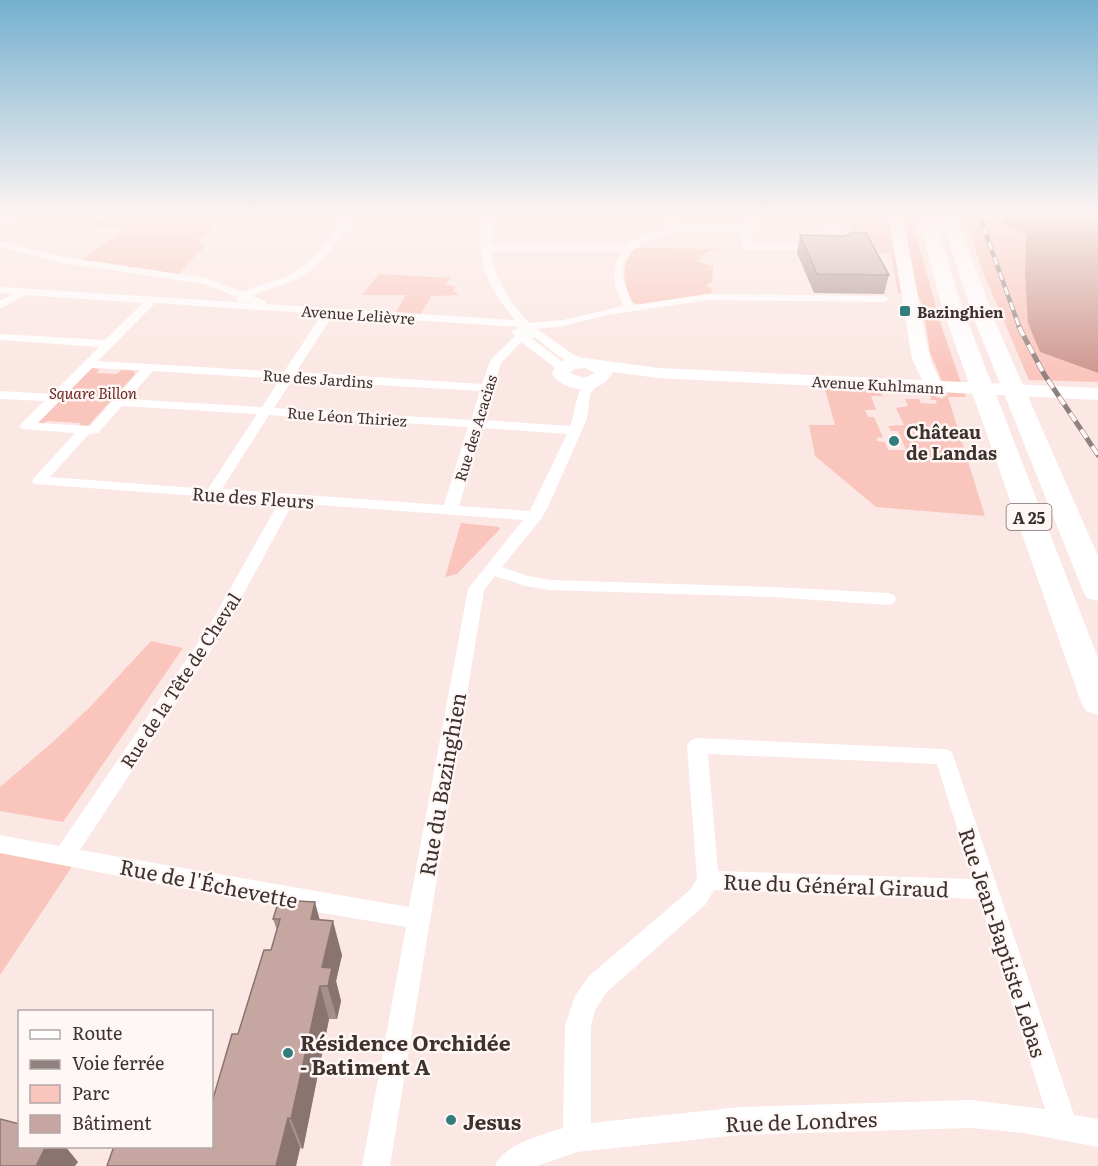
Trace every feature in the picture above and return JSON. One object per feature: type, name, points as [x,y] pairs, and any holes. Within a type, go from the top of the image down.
[{"type":"highway","name":"A 25","points":[[939,266],[976,390],[1098,702]]},
{"type":"highway","name":"A 25","points":[[965,266],[1013,391],[1098,591]]},
{"type":"street","points":[[105,266],[199,279],[242,298],[290,279],[308,266]]},
{"type":"street","points":[[489,266],[519,319],[518,329]]},
{"type":"street","points":[[620,266],[617,283],[631,309]]},
{"type":"street","points":[[904,266],[912,317],[908,351],[928,387]]},
{"type":"street","name":"Avenue Lelièvre","points":[[0,290],[209,304],[242,298],[291,309],[518,329]]},
{"type":"street","points":[[0,306],[25,291]]},
{"type":"street","points":[[518,329],[607,312],[712,296],[885,299]]},
{"type":"street","points":[[150,367],[93,430],[27,426],[152,300]]},
{"type":"street","points":[[212,494],[329,312]]},
{"type":"street","points":[[518,329],[537,335],[594,372]]},
{"type":"street","points":[[518,329],[559,364],[564,375]]},
{"type":"street","name":"Rue des Acacias","points":[[450,510],[498,356],[518,329]]},
{"type":"street","points":[[0,337],[109,344]]},
{"type":"street","points":[[89,364],[150,367]]},
{"type":"street","name":"Avenue Kuhlmann","points":[[564,375],[571,364],[594,372],[614,374],[658,373],[976,390],[1098,394]]},
{"type":"street","name":"Rue des Jardins","points":[[150,367],[487,388]]},
{"type":"street","name":"Rue du Bazinghien","points":[[376,1166],[471,605],[476,589],[536,516],[576,430],[584,393],[594,372]]},
{"type":"street","name":"Rue du Bazinghien","points":[[564,375],[571,386],[576,430]]},
{"type":"street","points":[[0,395],[55,398]]},
{"type":"street","name":"Rue Léon Thiriez","points":[[119,402],[576,430]]},
{"type":"street","name":"Rue des Fleurs","points":[[85,430],[39,481],[536,516]]},
{"type":"street","name":"Rue de la Tête de Cheval","points":[[65,855],[215,631],[288,499]]},
{"type":"street","points":[[491,569],[525,581],[550,585],[772,592],[888,599]]},
{"type":"street","name":"Rue Jean-Baptiste Lebas","points":[[708,880],[697,746],[945,757],[1064,1126]]},
{"type":"street","name":"Rue de l'Échevette","points":[[0,844],[227,887],[417,919]]},
{"type":"street","name":"Rue du Général Giraud","points":[[577,1138],[578,1026],[584,1005],[598,984],[698,897],[708,880],[988,889]]},
{"type":"street","name":"Rue de Londres","points":[[509,1166],[542,1149],[577,1138],[740,1120],[924,1115],[999,1116],[1098,1133]]},
{"type":"green space","points":[[126,266],[185,266],[178,274]]},
{"type":"green space","points":[[713,266],[712,282],[705,286],[713,289],[710,294],[643,305],[632,303],[625,282],[625,268]]},
{"type":"green space","points":[[893,266],[925,266],[941,325],[966,397],[948,397],[985,516],[876,507],[815,456],[809,425],[835,425],[824,386],[878,389],[883,396],[871,396],[876,410],[865,410],[868,417],[874,417],[883,437],[877,438],[877,441],[885,442],[888,450],[906,450],[898,431],[891,431],[888,426],[904,425],[896,408],[908,406],[905,399],[919,399],[921,403],[937,404],[936,400],[931,400],[930,394],[943,399],[943,396],[948,396],[930,352],[923,307],[918,296],[898,293]]},
{"type":"green space","points":[[981,266],[1025,266],[1040,352],[1098,373],[1098,382],[1029,380]]},
{"type":"green space","points":[[379,274],[451,278],[445,284],[456,287],[453,291],[459,295],[431,296],[421,314],[396,312],[406,295],[362,295]]},
{"type":"green space","name":"Square Billon","points":[[92,368],[100,369],[96,373],[117,374],[121,370],[134,371],[135,374],[87,427],[77,428],[81,423],[47,421],[40,426],[38,422]]},
{"type":"green space","points":[[461,523],[499,527],[500,529],[457,574],[445,577]]},
{"type":"green space","points":[[151,641],[183,648],[63,822],[0,811],[0,787],[90,707]]},
{"type":"green space","points":[[0,852],[73,865],[0,975]]},
{"type":"shaded area","points":[[1025,266],[1098,266],[1098,373],[1040,352],[1028,323]]},
{"type":"building","points":[[814,266],[884,266],[889,275],[817,274]]},
{"type":"building","name":"Résidence Orchidée - Batiment A","points":[[279,900],[315,902],[311,919],[333,921],[322,967],[332,968],[328,986],[320,986],[291,1119],[288,1118],[276,1166],[107,1166],[113,1148],[213,1148],[213,1099],[232,1034],[238,1034],[264,950],[271,950],[280,919],[273,919]]},
{"type":"building","points":[[0,1119],[18,1124],[18,1148],[45,1148],[36,1166],[0,1166]]},
{"type":"railway","points":[[998,266],[1020,329]]},
{"type":"railway","points":[[1020,329],[1044,374],[1098,455]]},
{"type":"place","name":"Bazinghien","points":[[905,311]]},
{"type":"place","name":"Château de Landas","points":[[894,441]]},
{"type":"place","name":"Résidence Orchidée - Batiment A","points":[[288,1053]]},
{"type":"place","name":"Jesus","points":[[451,1120]]}]
